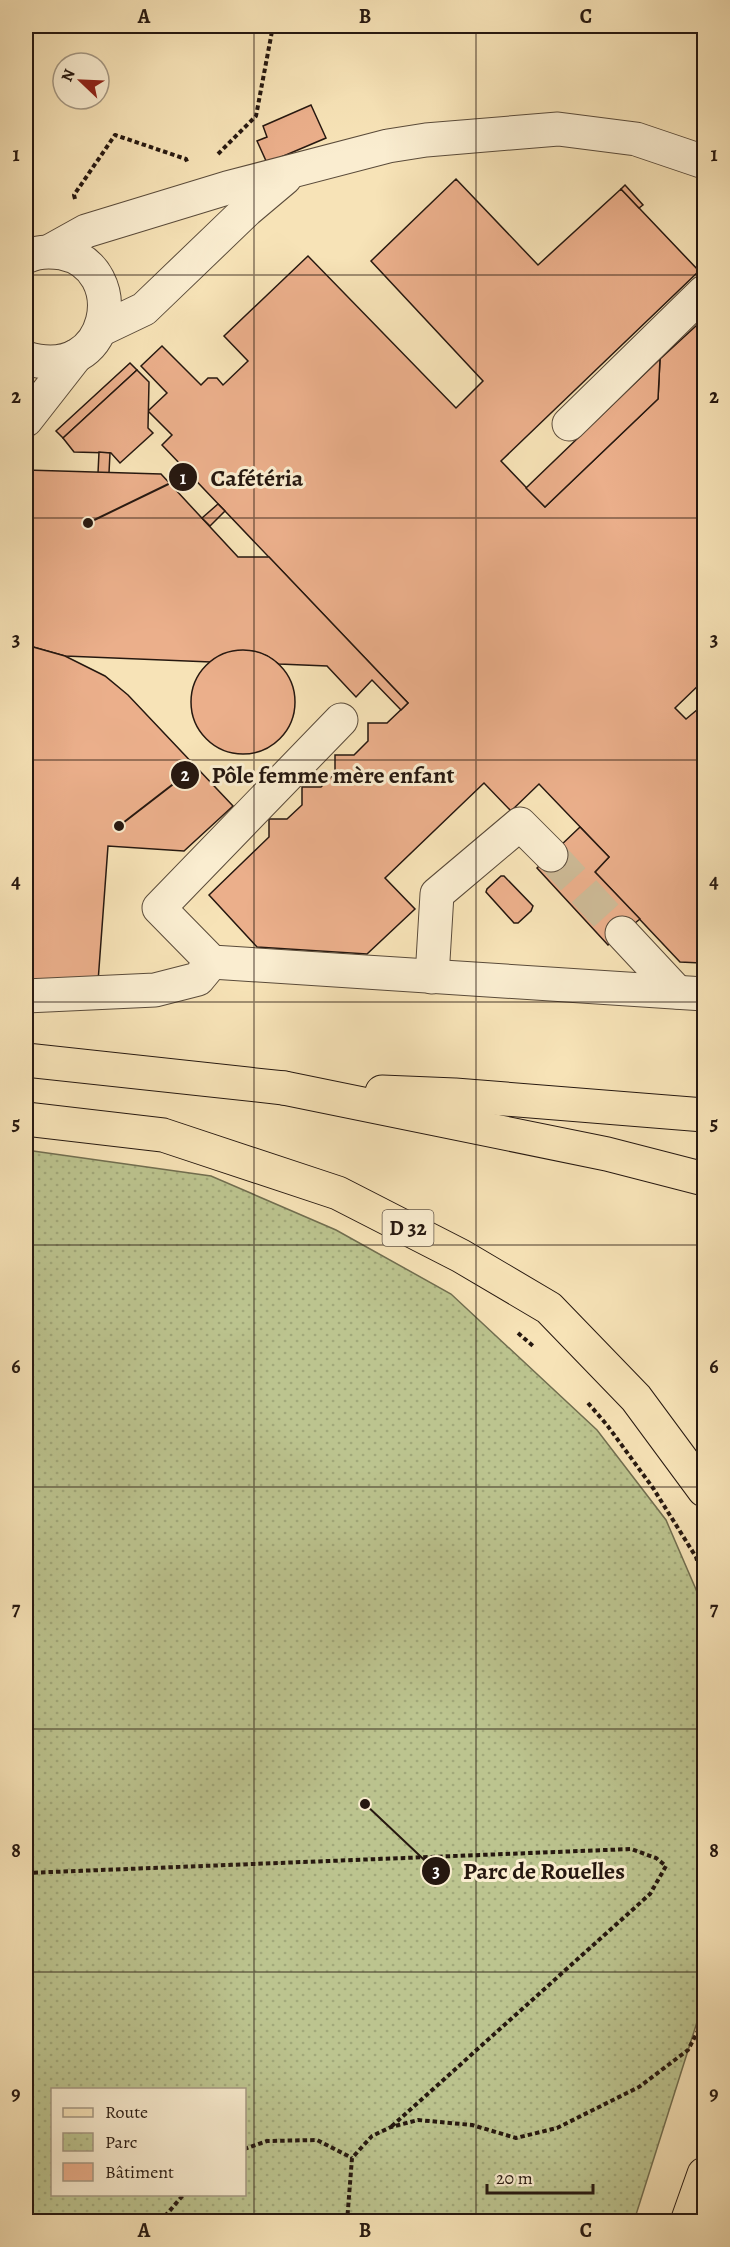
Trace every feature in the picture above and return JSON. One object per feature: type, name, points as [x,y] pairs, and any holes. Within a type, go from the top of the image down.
[{"type":"main road","points":[[26,1060],[284,1088],[455,1095],[705,1115]]},
{"type":"main road","points":[[284,1088],[606,1154],[705,1179]]},
{"type":"main road","name":"D 32","points":[[26,1119],[163,1135],[338,1192],[461,1256],[549,1308],[636,1398],[705,1490]]},
{"type":"main road","points":[[687,2222],[705,2174]]},
{"type":"lane","points":[[38,254],[86,231],[227,189],[388,146],[417,141],[558,129],[636,139],[705,162]]},
{"type":"lane","points":[[100,330],[144,309],[247,210],[291,173]]},
{"type":"lane","points":[[26,358],[41,363],[59,363],[76,356],[91,345],[100,330],[105,312],[103,294],[96,277],[84,263],[68,255],[38,254]]},
{"type":"lane","points":[[569,424],[705,292]]},
{"type":"lane","points":[[26,420],[76,356]]},
{"type":"lane","points":[[341,720],[159,908],[212,962],[691,993]]},
{"type":"lane","points":[[432,977],[437,894],[520,824],[551,855]]},
{"type":"lane","points":[[622,933],[691,993]]},
{"type":"lane","points":[[26,996],[156,990],[198,979],[212,962]]},
{"type":"path","points":[[210,162],[256,116],[273,26]]},
{"type":"path","points":[[86,231],[74,195],[115,135],[186,159]]},
{"type":"path","points":[[514,1330],[541,1352]]},
{"type":"path","points":[[586,1400],[653,1488],[696,1557],[705,1584]]},
{"type":"path","points":[[26,1873],[631,1849],[656,1858],[666,1866],[650,1894],[391,2127]]},
{"type":"path","points":[[347,2222],[352,2158],[372,2136],[391,2127],[417,2120],[472,2124],[516,2138],[557,2128],[639,2087],[688,2050],[705,2019]]},
{"type":"path","points":[[246,2148],[267,2141],[317,2140],[352,2158]]},
{"type":"path","points":[[159,2222],[182,2196]]},
{"type":"green space","points":[[26,1150],[211,1176],[336,1230],[451,1294],[597,1430],[666,1520],[704,1608],[704,2000],[634,2221],[26,2221]]},
{"type":"building","points":[[311,105],[326,138],[267,163],[257,141],[267,137],[263,126]]},
{"type":"building","points":[[456,179],[538,265],[621,189],[699,271],[501,461],[545,507],[658,399],[660,359],[697,325],[704,332],[704,680],[675,708],[686,719],[704,704],[704,960],[701,963],[680,962],[595,872],[609,857],[539,784],[511,811],[484,783],[385,878],[415,909],[367,954],[257,947],[209,895],[269,837],[269,819],[287,819],[302,805],[302,787],[321,787],[335,773],[335,755],[354,755],[368,741],[368,723],[387,723],[408,703],[162,445],[172,435],[148,411],[167,393],[141,366],[162,346],[201,385],[208,378],[217,378],[223,385],[248,361],[224,336],[308,256],[456,408],[483,381],[371,261]]},
{"type":"building","points":[[625,185],[643,205],[639,208],[621,189]]},
{"type":"building","points":[[660,359],[658,399],[545,507],[526,488]]},
{"type":"building","points":[[130,363],[137,370],[63,438],[56,431]]},
{"type":"building","points":[[137,370],[149,382],[148,428],[153,433],[120,463],[111,453],[74,452],[63,438]]},
{"type":"building","points":[[99,452],[110,453],[109,473],[98,473]]},
{"type":"building","points":[[26,454],[32,455],[32,470],[26,470]]},
{"type":"building","points":[[26,470],[161,474],[238,557],[269,557],[408,703],[401,710],[372,680],[356,697],[327,666],[279,664],[267,656],[252,651],[227,653],[211,662],[65,656],[26,645]]},
{"type":"building","points":[[218,504],[225,511],[210,526],[202,518]]},
{"type":"building","points":[[26,645],[65,656],[105,676],[128,695],[233,806],[184,851],[108,846],[98,982],[26,981]]},
{"type":"building","points":[[243,650],[263,654],[280,665],[291,682],[295,702],[291,722],[280,739],[263,750],[243,754],[223,750],[206,739],[195,722],[191,702],[195,682],[206,665],[223,654]]},
{"type":"building","points":[[580,827],[609,857],[595,872],[640,919],[608,945],[537,868]]},
{"type":"building","points":[[501,876],[504,876],[533,906],[531,911],[518,923],[514,923],[486,892]]},
{"type":"tunnel","points":[[551,855],[622,933]]},
{"type":"place","name":"Cafétéria","points":[[88,523]]},
{"type":"place","name":"Pôle femme mère enfant","points":[[119,826]]},
{"type":"place","name":"Parc de Rouelles","points":[[365,1804]]}]
